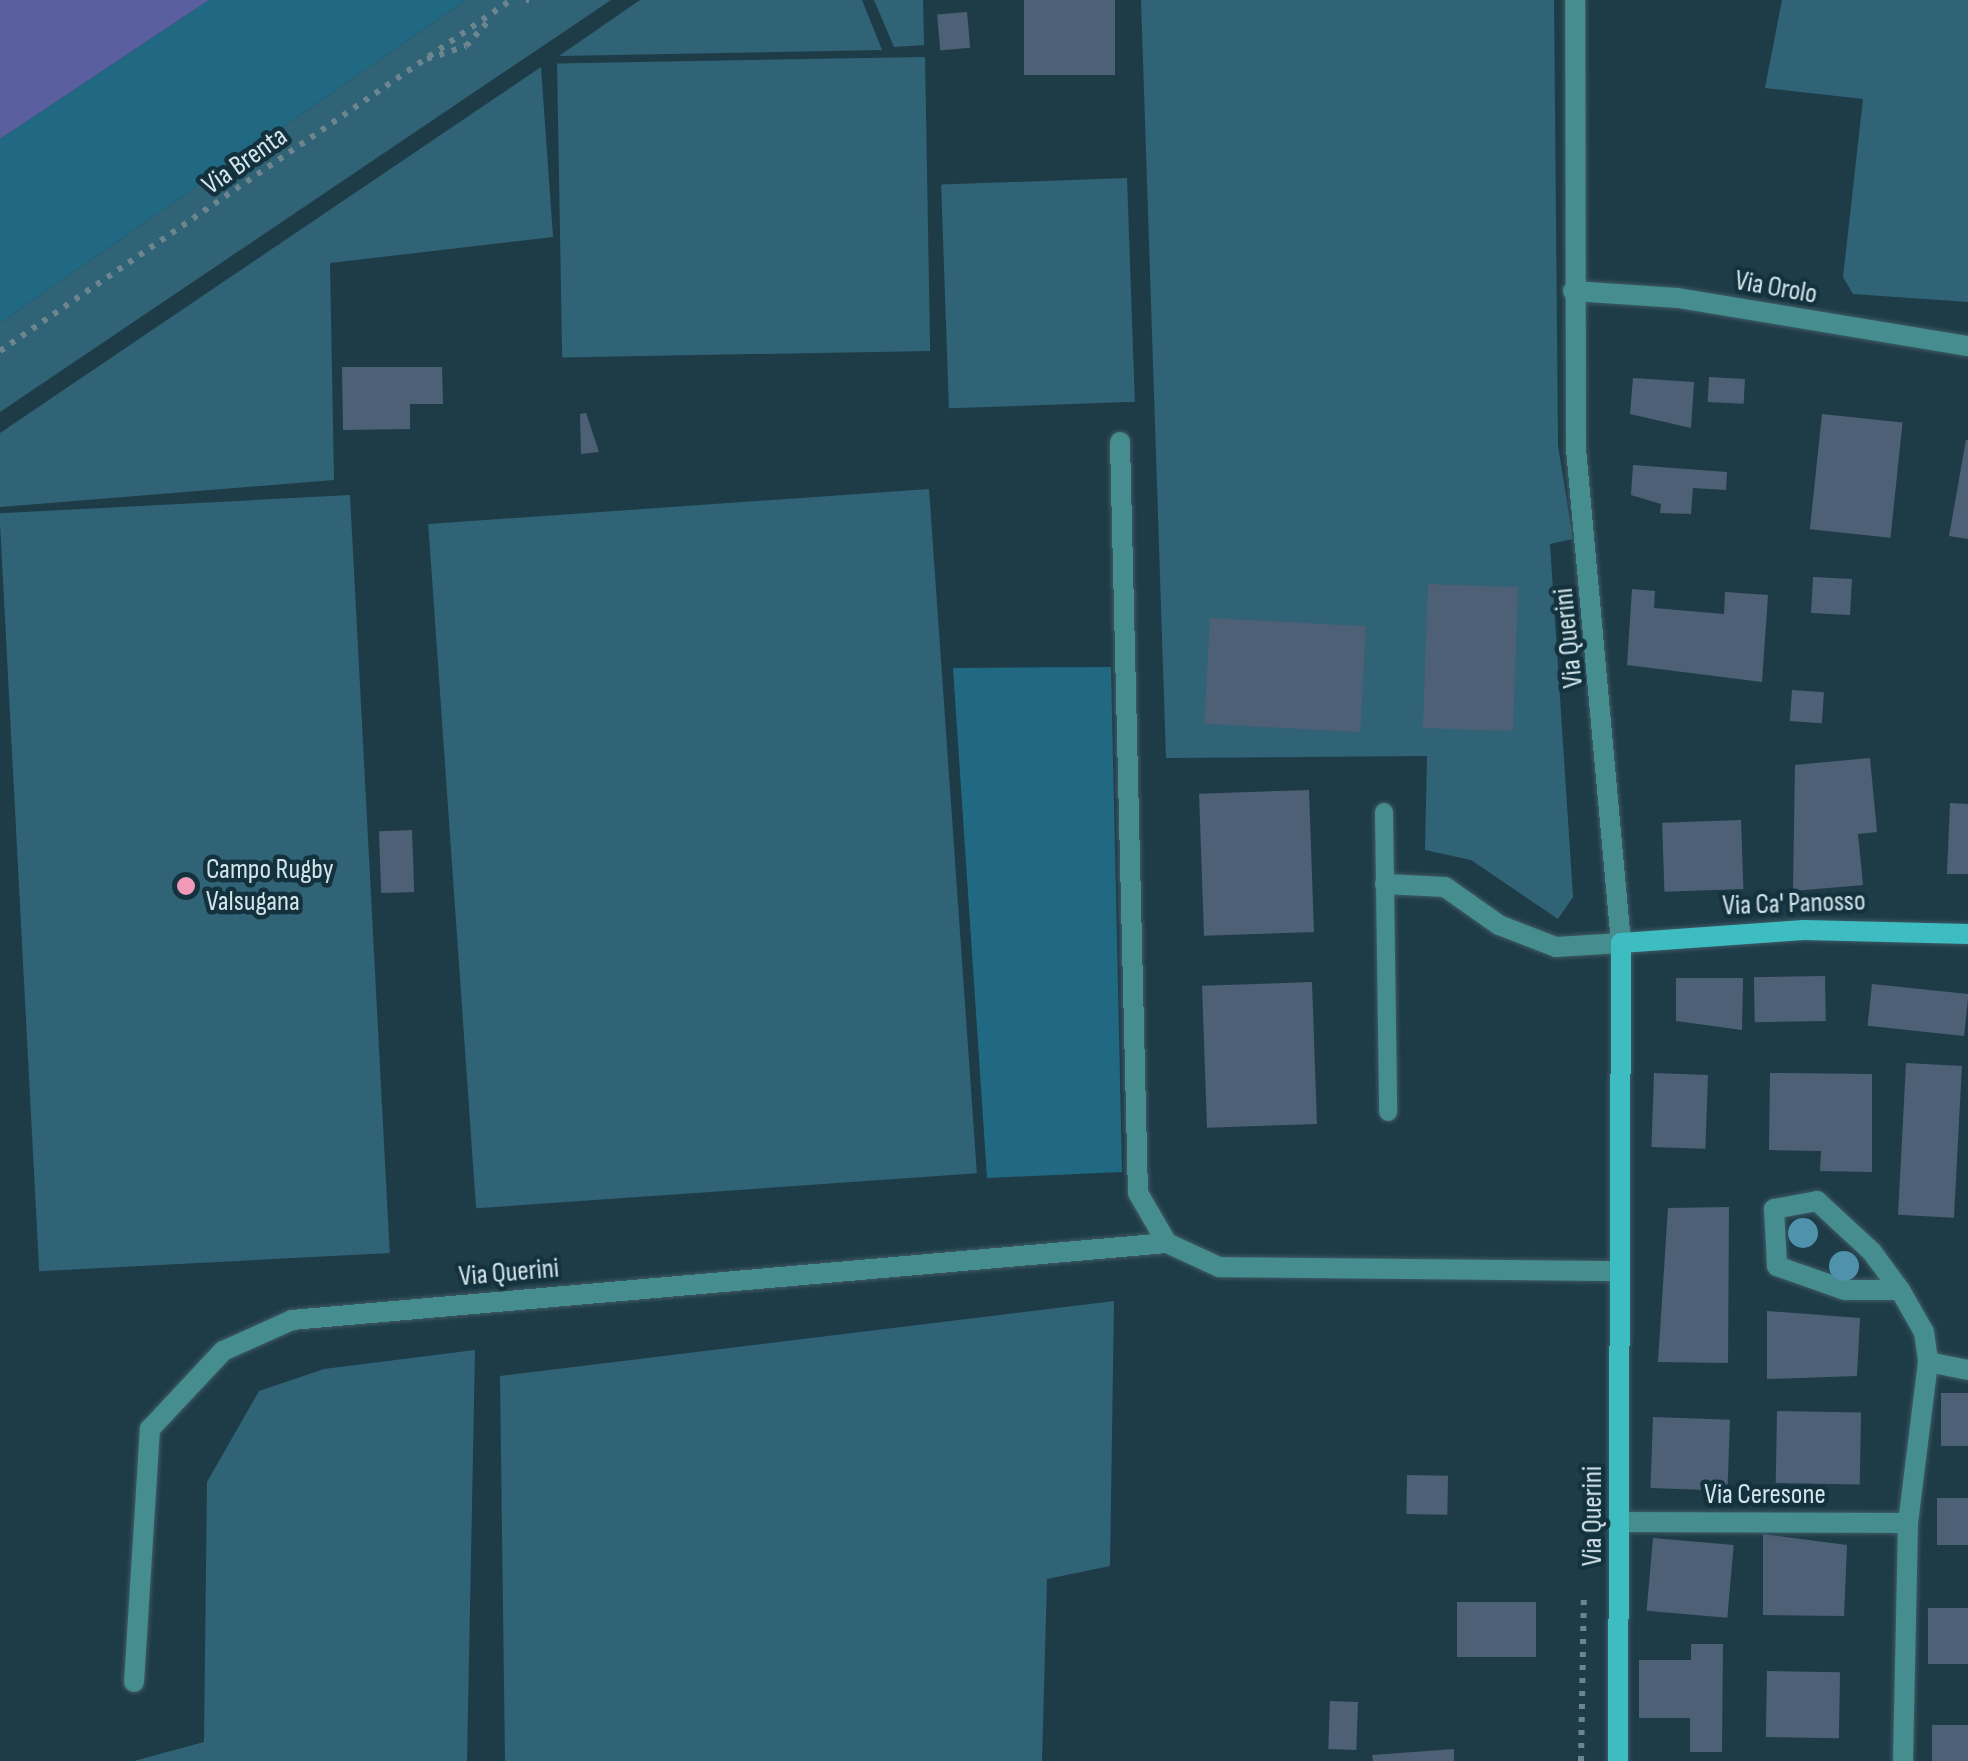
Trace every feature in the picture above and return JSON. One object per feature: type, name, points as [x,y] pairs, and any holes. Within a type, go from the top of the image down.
[{"type":"street","name":"Via Querini","points":[[1575,0],[1576,448],[1621,943],[1618,1761]]},
{"type":"street","name":"Via Orolo","points":[[1574,291],[1968,346]]},
{"type":"street","points":[[1120,442],[1138,1193],[1167,1242],[1219,1267],[1618,1271]]},
{"type":"street","points":[[1385,884],[1445,888],[1499,925],[1556,947],[1621,943]]},
{"type":"street","name":"Via Ca' Panosso","points":[[1621,943],[1822,930],[1968,934]]},
{"type":"street","points":[[1900,1290],[1845,1290],[1778,1266],[1774,1209],[1817,1201],[1900,1290],[1924,1332],[1928,1362],[1908,1523],[1902,1761]]},
{"type":"street","name":"Via Querini","points":[[134,1682],[150,1430],[223,1351],[292,1320],[1167,1242]]},
{"type":"street","points":[[1928,1362],[1968,1370]]},
{"type":"street","name":"Via Ceresone","points":[[1621,1522],[1908,1523]]},
{"type":"lane","points":[[1384,812],[1388,1112]]},
{"type":"path","name":"Via Brenta","points":[[0,351],[511,0]]},
{"type":"shaded area","points":[[0,0],[209,0],[0,139]]},
{"type":"shaded area","points":[[209,0],[466,0],[0,323],[0,139]]},
{"type":"shaded area","points":[[466,0],[611,0],[0,412],[0,323]]},
{"type":"shaded area","points":[[640,0],[862,0],[882,50],[559,56]]},
{"type":"shaded area","points":[[874,0],[923,0],[924,45],[894,47]]},
{"type":"shaded area","points":[[1141,0],[1554,0],[1558,445],[1573,539],[1550,544],[1573,897],[1558,919],[1471,860],[1425,850],[1427,756],[1166,758]]},
{"type":"shaded area","points":[[1782,0],[1968,0],[1968,302],[1853,294],[1843,277],[1863,99],[1765,88]]},
{"type":"shaded area","points":[[925,57],[930,351],[562,357],[557,63]]},
{"type":"shaded area","points":[[541,67],[553,237],[330,263],[334,480],[0,507],[0,433]]},
{"type":"shaded area","points":[[1127,178],[1135,402],[949,408],[941,184]]},
{"type":"shaded area","points":[[929,489],[977,1173],[476,1208],[428,524]]},
{"type":"shaded area","name":"Campo Rugby Valsugana","points":[[350,495],[390,1253],[39,1271],[0,513]]},
{"type":"shaded area","points":[[1111,667],[1122,1172],[987,1178],[953,668]]},
{"type":"shaded area","points":[[1114,1301],[1110,1566],[1047,1579],[1042,1761],[505,1761],[500,1376]]},
{"type":"shaded area","points":[[475,1350],[467,1761],[134,1761],[204,1742],[207,1482],[259,1391],[324,1369]]},
{"type":"building","points":[[1024,0],[1115,0],[1115,75],[1024,75]]},
{"type":"building","points":[[967,12],[970,48],[940,50],[937,15]]},
{"type":"building","points":[[342,367],[442,367],[443,404],[410,404],[410,429],[343,430]]},
{"type":"building","points":[[1709,377],[1745,379],[1744,404],[1708,402]]},
{"type":"building","points":[[1633,378],[1694,382],[1691,428],[1630,414]]},
{"type":"building","points":[[586,413],[599,452],[581,454],[580,414]]},
{"type":"building","points":[[1822,414],[1903,422],[1890,538],[1810,529]]},
{"type":"building","points":[[1968,440],[1968,539],[1949,536]]},
{"type":"building","points":[[1633,465],[1727,472],[1726,490],[1693,488],[1691,514],[1660,513],[1661,504],[1631,495]]},
{"type":"building","points":[[1813,577],[1852,579],[1850,615],[1811,613]]},
{"type":"building","points":[[1428,584],[1518,587],[1513,731],[1423,728]]},
{"type":"building","points":[[1632,589],[1655,591],[1654,608],[1724,614],[1725,592],[1768,595],[1762,682],[1627,665]]},
{"type":"building","points":[[1210,618],[1366,626],[1360,732],[1204,724]]},
{"type":"building","points":[[1792,690],[1824,692],[1822,723],[1790,721]]},
{"type":"building","points":[[1870,758],[1877,832],[1858,834],[1863,885],[1793,891],[1795,765]]},
{"type":"building","points":[[1309,790],[1314,932],[1204,936],[1199,794]]},
{"type":"building","points":[[1950,803],[1968,804],[1968,874],[1947,874]]},
{"type":"building","points":[[1741,820],[1743,889],[1664,892],[1662,823]]},
{"type":"building","points":[[412,830],[414,892],[381,893],[379,831]]},
{"type":"building","points":[[1825,976],[1826,1021],[1755,1022],[1754,977]]},
{"type":"building","points":[[1676,978],[1743,978],[1742,1030],[1676,1021]]},
{"type":"building","points":[[1312,982],[1317,1124],[1207,1128],[1202,986]]},
{"type":"building","points":[[1872,984],[1968,994],[1964,1036],[1868,1026]]},
{"type":"building","points":[[1906,1063],[1962,1066],[1954,1218],[1898,1215]]},
{"type":"building","points":[[1654,1073],[1708,1075],[1705,1149],[1651,1147]]},
{"type":"building","points":[[1770,1073],[1872,1074],[1872,1172],[1820,1171],[1821,1151],[1769,1150]]},
{"type":"building","points":[[1729,1207],[1728,1363],[1658,1362],[1668,1208]]},
{"type":"building","points":[[1767,1311],[1860,1318],[1857,1376],[1767,1379]]},
{"type":"building","points":[[1941,1393],[1968,1393],[1968,1446],[1941,1446]]},
{"type":"building","points":[[1777,1411],[1861,1412],[1860,1484],[1776,1483]]},
{"type":"building","points":[[1653,1417],[1730,1420],[1727,1491],[1651,1488]]},
{"type":"building","points":[[1407,1475],[1448,1476],[1447,1515],[1406,1514]]},
{"type":"building","points":[[1937,1498],[1968,1498],[1968,1545],[1937,1545]]},
{"type":"building","points":[[1763,1534],[1847,1545],[1844,1616],[1763,1615]]},
{"type":"building","points":[[1653,1538],[1734,1545],[1727,1618],[1647,1611]]},
{"type":"building","points":[[1457,1602],[1536,1602],[1536,1657],[1457,1657]]},
{"type":"building","points":[[1928,1608],[1968,1608],[1968,1664],[1928,1664]]},
{"type":"building","points":[[1691,1644],[1723,1644],[1722,1752],[1690,1752],[1690,1718],[1639,1718],[1639,1660],[1691,1660]]},
{"type":"building","points":[[1767,1671],[1840,1672],[1839,1738],[1766,1737]]},
{"type":"building","points":[[1330,1701],[1358,1702],[1356,1750],[1328,1749]]},
{"type":"building","points":[[1932,1725],[1968,1725],[1968,1761],[1932,1761]]},
{"type":"building","points":[[1454,1749],[1454,1761],[1373,1761],[1372,1755]]},
{"type":"place","name":"Campo Rugby Valsugana","points":[[186,886]]}]
